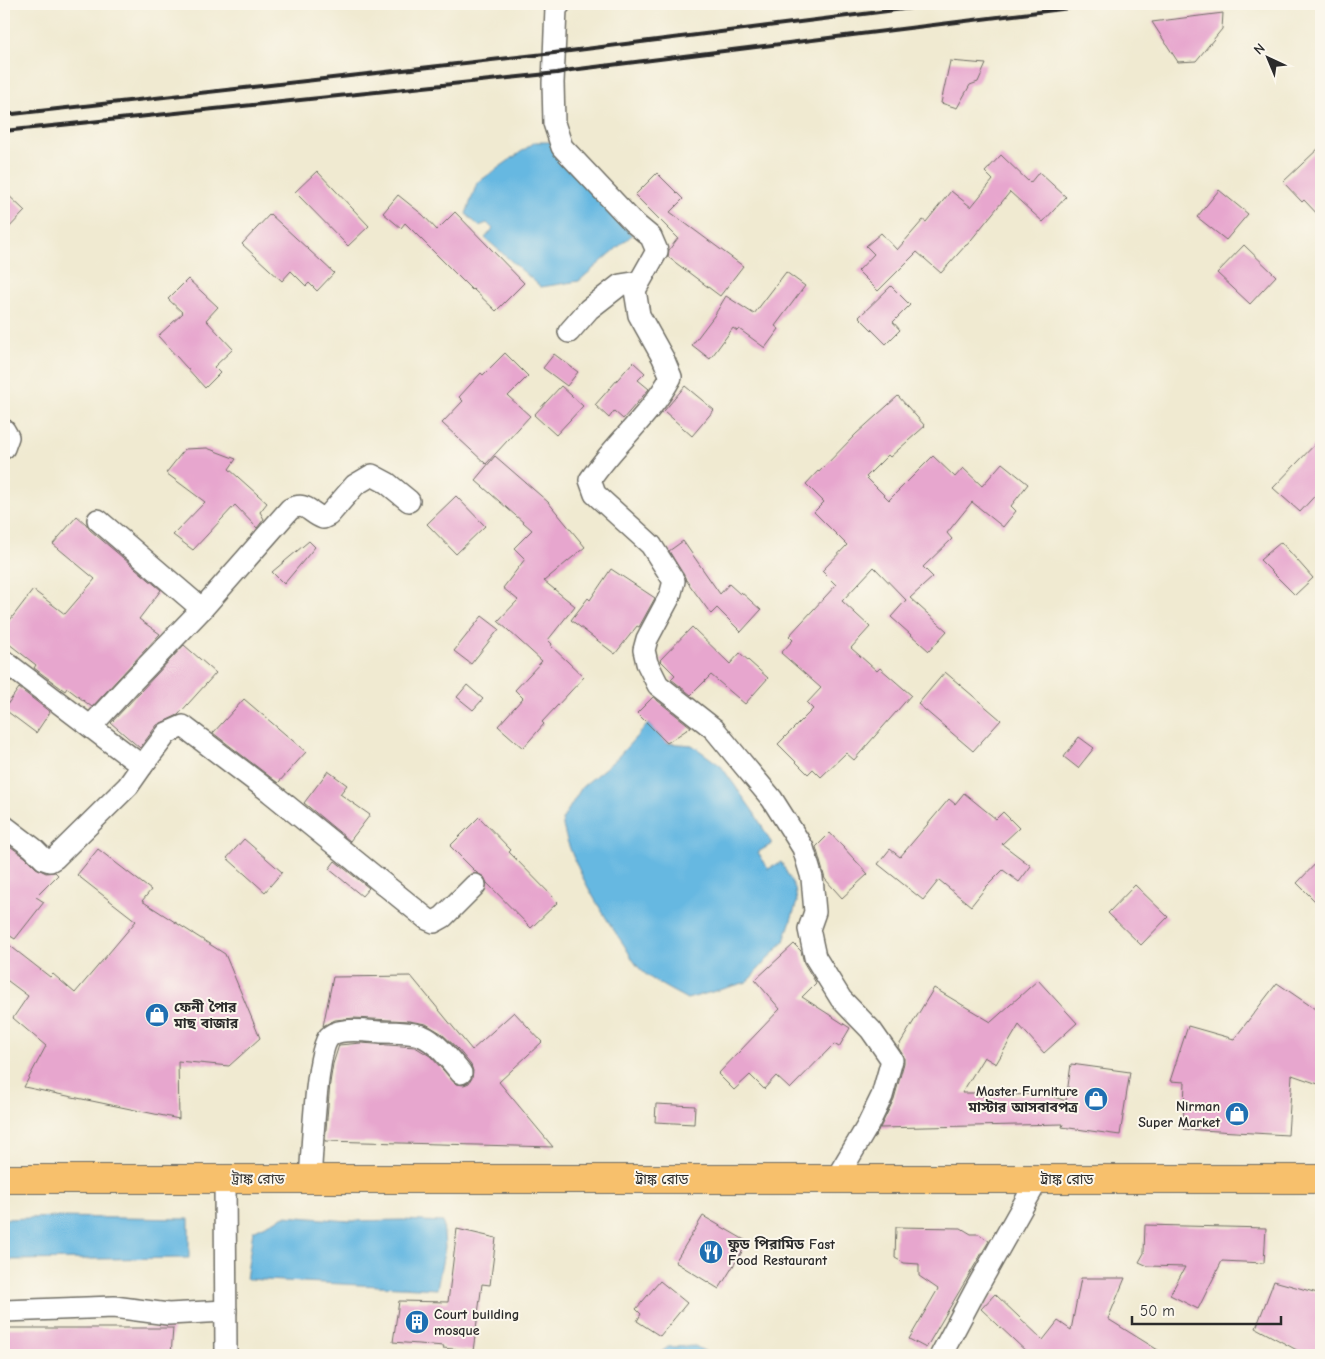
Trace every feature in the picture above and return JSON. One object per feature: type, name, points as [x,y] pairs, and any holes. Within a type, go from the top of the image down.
[{"type":"main road","name":"ট্রাঙ্ক রোড","points":[[4,1179],[1321,1178]]},
{"type":"street","points":[[560,4],[556,8],[553,83],[554,123],[562,147],[633,222],[651,237],[657,251],[634,290],[639,315],[664,358],[671,377],[661,396],[590,480],[595,494],[651,545],[674,581],[661,614],[647,640],[644,650],[647,664],[658,684],[714,729],[772,799],[803,848],[812,878],[815,912],[809,930],[815,957],[841,999],[871,1030],[892,1060],[882,1096],[867,1127],[836,1179]]},
{"type":"street","points":[[569,332],[590,309],[620,285],[640,282]]},
{"type":"street","points":[[4,430],[8,437],[4,448]]},
{"type":"street","points":[[92,726],[202,609],[290,509],[298,505],[306,507],[317,516],[324,518],[329,515],[355,485],[372,475],[387,483],[409,501]]},
{"type":"street","points":[[98,520],[202,609]]},
{"type":"street","points":[[4,661],[92,726],[142,766]]},
{"type":"street","points":[[4,826],[44,859],[50,861],[128,786],[167,733],[183,726],[270,792],[427,919],[434,922],[443,917],[475,885]]},
{"type":"street","points":[[310,1180],[319,1066],[325,1044],[330,1036],[343,1030],[392,1032],[423,1036],[441,1050],[461,1073]]},
{"type":"street","points":[[225,1179],[226,1355]]},
{"type":"street","points":[[940,1355],[1038,1179]]},
{"type":"street","points":[[4,1311],[114,1307],[168,1314],[226,1311]]},
{"type":"water","points":[[535,142],[553,142],[632,235],[579,281],[541,287],[485,238],[493,229],[487,223],[479,226],[466,214],[477,183]]},
{"type":"water","points":[[648,724],[667,743],[692,745],[721,766],[755,814],[772,844],[758,852],[768,869],[781,862],[795,888],[797,902],[784,941],[747,982],[687,999],[649,977],[635,963],[605,917],[578,868],[565,835],[562,820],[582,787],[616,759]]},
{"type":"water","points":[[285,1216],[349,1221],[403,1220],[443,1222],[445,1247],[437,1289],[246,1279],[253,1231]]},
{"type":"water","points":[[56,1217],[189,1219],[189,1258],[4,1260],[4,1219]]},
{"type":"water","points":[[695,1346],[706,1352],[707,1355],[657,1355],[668,1347]]},
{"type":"building","points":[[1223,13],[1222,29],[1196,61],[1178,62],[1152,22]]},
{"type":"building","points":[[950,61],[986,64],[978,82],[970,85],[957,108],[941,103]]},
{"type":"building","points":[[1321,146],[1321,218],[1283,182]]},
{"type":"building","points":[[1001,155],[1030,183],[1039,172],[1066,197],[1043,222],[1010,192],[967,245],[941,273],[917,252],[878,291],[858,271],[874,254],[866,246],[881,233],[897,250],[923,220],[926,222],[951,191],[971,207],[993,180],[985,172]]},
{"type":"building","points":[[317,171],[369,226],[348,246],[295,192]]},
{"type":"building","points":[[657,173],[683,199],[670,212],[743,266],[720,296],[668,257],[669,250],[678,238],[635,195]]},
{"type":"building","points":[[1219,190],[1248,214],[1226,240],[1197,217]]},
{"type":"building","points":[[4,191],[25,211],[4,233]]},
{"type":"building","points":[[398,195],[423,215],[437,230],[455,212],[524,283],[496,311],[472,290],[405,223],[401,228],[383,213]]},
{"type":"building","points":[[270,214],[334,273],[317,291],[309,283],[306,286],[291,271],[282,281],[242,244]]},
{"type":"building","points":[[1244,245],[1276,276],[1250,304],[1217,273]]},
{"type":"building","points":[[786,272],[805,286],[775,326],[779,329],[765,348],[739,329],[737,331],[733,328],[710,359],[692,345],[714,316],[726,296],[754,314]]},
{"type":"building","points":[[188,279],[218,307],[206,320],[233,349],[214,367],[220,373],[205,388],[158,336],[183,313],[168,299]]},
{"type":"building","points":[[891,286],[910,305],[893,322],[900,330],[886,344],[859,317]]},
{"type":"building","points":[[505,353],[528,376],[508,396],[530,416],[486,464],[442,423],[463,401],[459,397],[481,373],[483,375]]},
{"type":"building","points":[[554,354],[578,372],[567,386],[543,368]]},
{"type":"building","points":[[633,362],[645,373],[638,380],[649,389],[623,419],[614,411],[609,418],[595,405]]},
{"type":"building","points":[[561,386],[583,406],[556,435],[534,415]]},
{"type":"building","points":[[685,386],[714,410],[692,436],[664,411]]},
{"type":"building","points":[[898,396],[925,426],[890,457],[888,455],[866,477],[889,500],[933,456],[955,477],[963,468],[982,486],[1002,463],[1028,484],[1011,506],[1016,511],[1003,527],[972,502],[947,533],[952,539],[923,567],[933,577],[910,598],[947,631],[929,651],[891,617],[906,600],[874,567],[842,601],[870,627],[851,648],[877,671],[880,668],[911,695],[854,760],[846,753],[821,777],[813,769],[808,774],[778,744],[813,709],[807,703],[821,688],[781,653],[793,640],[789,636],[836,585],[822,571],[847,545],[814,512],[824,502],[806,484],[856,434]]},
{"type":"building","points":[[1321,438],[1321,489],[1300,512],[1273,488]]},
{"type":"building","points":[[207,448],[236,459],[229,469],[267,503],[260,512],[264,519],[257,528],[235,505],[193,550],[173,535],[205,502],[166,473],[185,449]]},
{"type":"building","points":[[495,456],[548,502],[585,547],[544,581],[575,606],[548,640],[552,644],[551,646],[584,677],[542,722],[544,724],[523,748],[498,726],[523,698],[515,690],[542,661],[498,621],[518,600],[503,588],[525,559],[514,548],[532,530],[475,480]]},
{"type":"building","points":[[456,496],[485,526],[456,554],[427,524]]},
{"type":"building","points":[[77,516],[90,530],[161,590],[139,619],[160,634],[92,707],[67,688],[65,691],[34,668],[36,665],[4,640],[4,628],[33,590],[65,614],[95,579],[53,544]]},
{"type":"building","points":[[309,541],[315,547],[284,584],[272,572]]},
{"type":"building","points":[[683,541],[720,594],[729,584],[761,610],[741,632],[717,608],[711,614],[686,580],[669,551]]},
{"type":"building","points":[[1281,542],[1313,578],[1295,595],[1260,560]]},
{"type":"building","points":[[611,569],[655,598],[639,627],[637,626],[615,654],[571,620],[588,598],[590,600]]},
{"type":"building","points":[[482,616],[499,629],[471,664],[454,651]]},
{"type":"building","points":[[692,627],[730,664],[740,653],[768,678],[745,704],[711,675],[691,695],[671,679],[675,675],[660,660]]},
{"type":"building","points":[[184,645],[216,673],[178,715],[157,725],[140,748],[111,723]]},
{"type":"building","points":[[945,672],[1001,720],[973,751],[918,704]]},
{"type":"building","points":[[467,685],[483,699],[473,710],[457,697]]},
{"type":"building","points":[[19,688],[50,712],[36,733],[4,709]]},
{"type":"building","points":[[653,697],[691,727],[667,743],[637,713]]},
{"type":"building","points":[[244,699],[306,752],[278,783],[213,733]]},
{"type":"building","points":[[1079,737],[1094,748],[1078,768],[1064,757]]},
{"type":"building","points":[[328,771],[347,785],[340,794],[370,815],[350,841],[304,803]]},
{"type":"building","points":[[964,793],[996,819],[1003,812],[1019,828],[1002,844],[1031,866],[1019,882],[1003,870],[971,906],[939,880],[923,900],[878,864],[890,849],[900,857],[949,799],[955,804]]},
{"type":"building","points":[[479,817],[511,850],[509,852],[558,902],[531,928],[487,883],[484,877],[477,873],[450,846]]},
{"type":"building","points":[[830,833],[868,874],[842,898],[825,879],[816,847]]},
{"type":"building","points":[[244,839],[282,872],[265,892],[227,858]]},
{"type":"building","points":[[4,842],[25,857],[36,868],[46,873],[55,872],[58,875],[36,897],[44,902],[15,939],[4,932]]},
{"type":"building","name":"ফেনী পৈার মাছ বাজার","points":[[98,849],[151,890],[142,901],[225,954],[260,1038],[229,1066],[178,1061],[179,1119],[24,1087],[46,1046],[13,1018],[28,996],[4,978],[4,941],[50,977],[53,974],[75,993],[136,921],[77,875]]},
{"type":"building","points":[[1321,858],[1321,907],[1297,883]]},
{"type":"building","points":[[335,861],[369,888],[362,896],[329,869]]},
{"type":"building","points":[[1135,885],[1168,917],[1141,945],[1108,913]]},
{"type":"building","points":[[794,944],[801,951],[804,963],[816,983],[802,997],[850,1028],[839,1047],[834,1044],[790,1089],[776,1076],[764,1089],[750,1075],[734,1090],[718,1074],[780,1009],[755,980]]},
{"type":"building","points":[[411,976],[472,1050],[514,1012],[542,1042],[499,1082],[553,1147],[325,1141],[330,1083],[339,1045],[361,1043],[415,1047],[430,1056],[456,1084],[464,1085],[469,1083],[472,1078],[473,1071],[471,1065],[458,1049],[441,1033],[426,1024],[409,1021],[354,1018],[335,1020],[323,1026],[333,977]]},
{"type":"building","points":[[1038,980],[1077,1023],[1044,1053],[1019,1025],[996,1064],[984,1057],[962,1093],[978,1093],[977,1096],[1045,1094],[1066,1101],[1071,1064],[1130,1072],[1120,1135],[1062,1127],[1063,1124],[880,1128],[894,1099],[904,1063],[904,1057],[898,1047],[934,988],[991,1022]]},
{"type":"building","points":[[1277,983],[1321,1013],[1321,1085],[1292,1075],[1288,1135],[1183,1129],[1185,1082],[1170,1081],[1188,1026],[1234,1039]]},
{"type":"building","points":[[656,1104],[695,1106],[694,1124],[655,1122]]},
{"type":"building","name":"ফুড পিরামিড Fast Food Restaurant","points":[[703,1216],[748,1242],[719,1289],[675,1262]]},
{"type":"building","points":[[1145,1225],[1266,1228],[1264,1263],[1222,1261],[1198,1309],[1170,1295],[1185,1267],[1148,1266],[1139,1262],[1144,1253]]},
{"type":"building","points":[[896,1227],[961,1228],[971,1234],[979,1234],[989,1241],[926,1348],[909,1339],[938,1289],[919,1276],[919,1264],[904,1263],[895,1258]]},
{"type":"building","points":[[457,1229],[496,1238],[490,1285],[482,1284],[473,1351],[443,1348],[444,1346],[393,1342],[399,1301],[448,1302]]},
{"type":"building","points":[[1081,1278],[1125,1278],[1108,1319],[1166,1355],[1030,1355],[981,1309],[995,1294],[1043,1340],[1058,1321],[1071,1330]]},
{"type":"building","points":[[660,1281],[687,1303],[660,1336],[637,1321],[641,1314],[636,1309]]},
{"type":"building","points":[[1274,1281],[1321,1294],[1321,1355],[1306,1355],[1256,1328]]},
{"type":"building","points":[[4,1328],[173,1328],[171,1355],[4,1355]]},
{"type":"railway","points":[[4,115],[554,53],[943,4]]},
{"type":"railway","points":[[4,131],[557,73],[1102,4]]},
{"type":"place","name":"ফেনী পৈার মাছ বাজার","points":[[157,1015]]},
{"type":"place","name":"Master Furniture মাস্টার আসবাবপত্র","points":[[1096,1099]]},
{"type":"place","name":"Nirman Super Market","points":[[1237,1114]]},
{"type":"place","name":"ফুড পিরামিড Fast Food Restaurant","points":[[711,1252]]},
{"type":"place","name":"Court building mosque","points":[[417,1322]]}]
